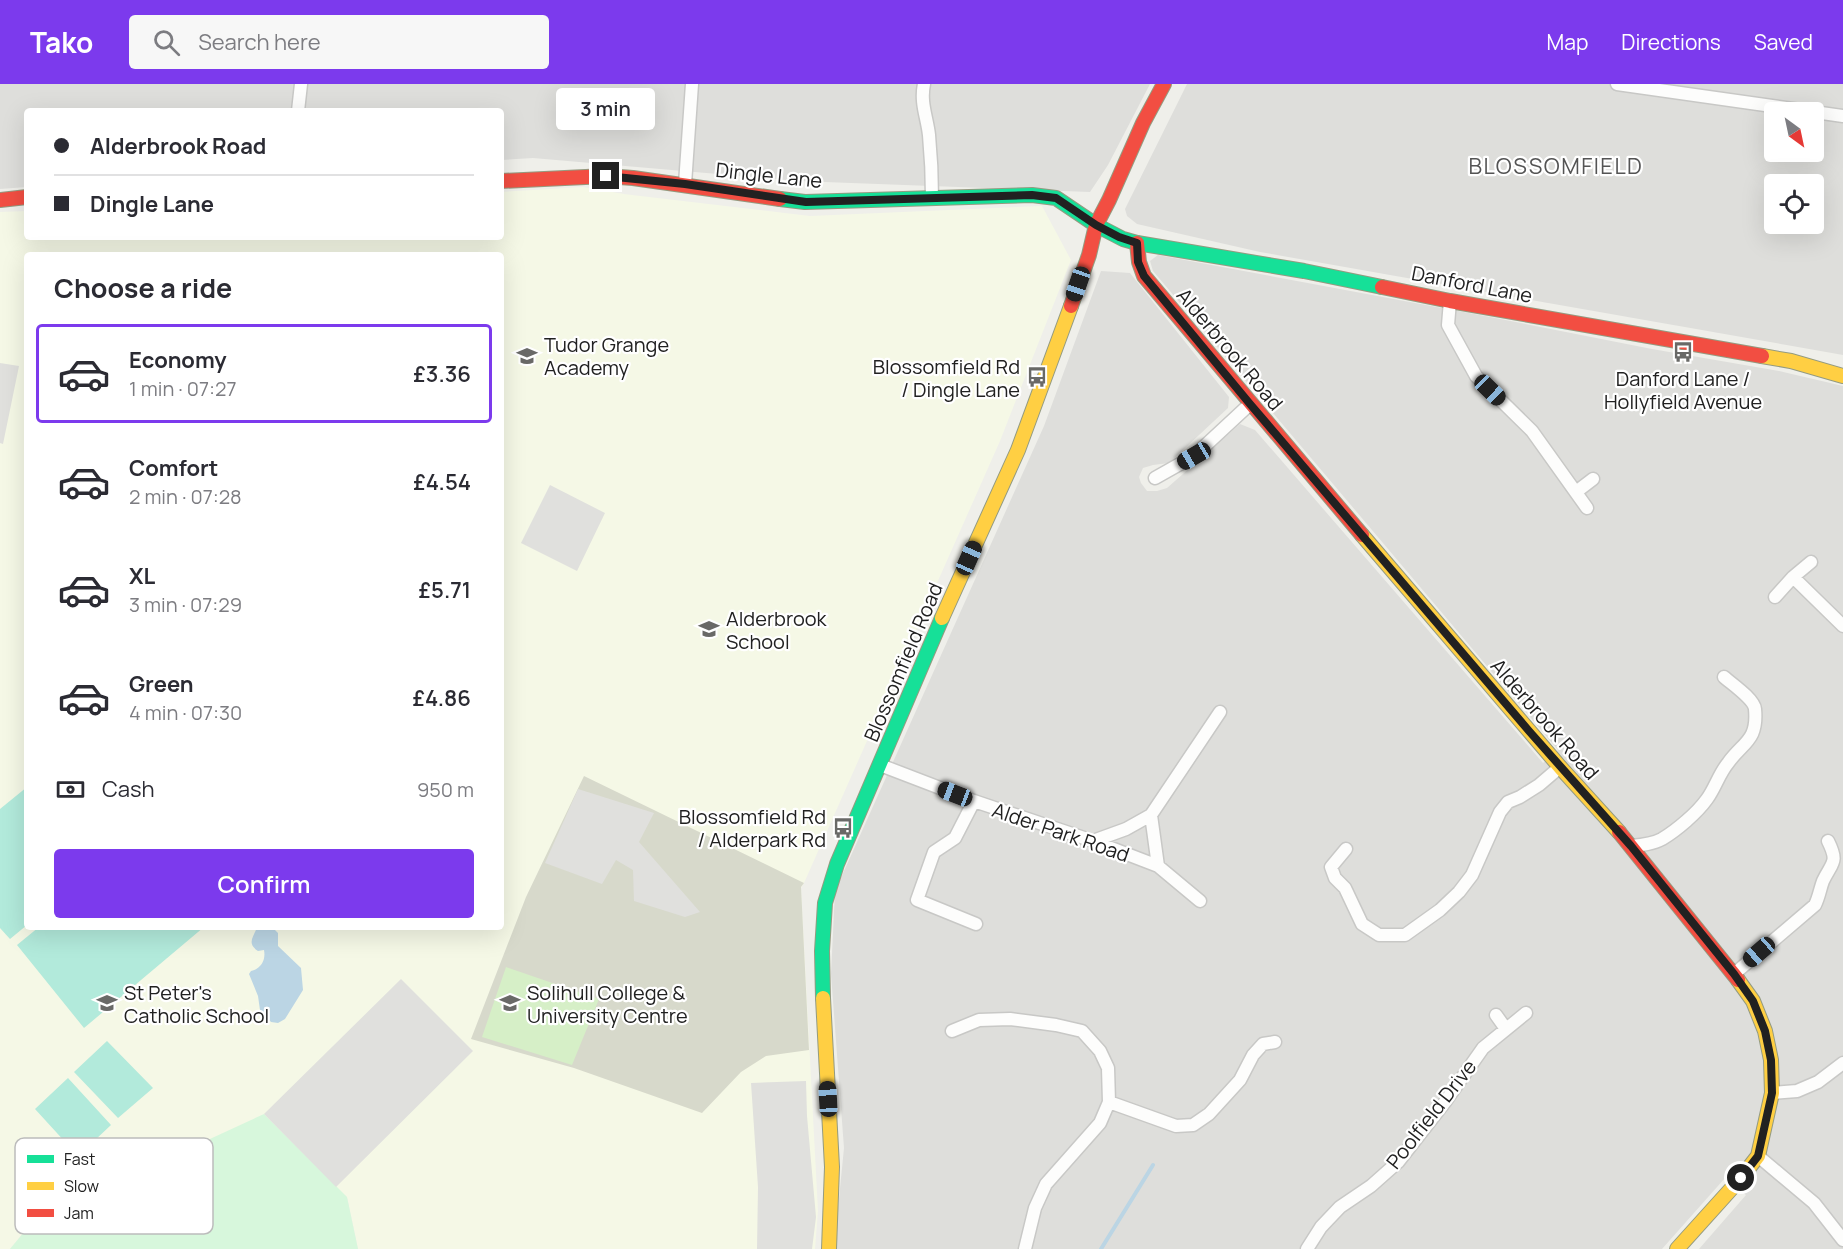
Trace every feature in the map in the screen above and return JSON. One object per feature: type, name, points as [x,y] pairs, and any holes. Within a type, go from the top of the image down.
[{"type":"street","points":[[298,108],[301,84]]},
{"type":"street","points":[[685,184],[692,84]]},
{"type":"street","points":[[924,84],[922,106],[929,132],[932,197]]},
{"type":"street","name":"Blossomfield Road","points":[[829,1249],[832,1167],[823,998],[822,951],[825,903],[837,864],[940,622],[1018,450],[1089,255],[1096,225],[1143,123],[1164,84]]},
{"type":"street","points":[[1617,84],[1843,116]]},
{"type":"street","name":"Dingle Lane","points":[[504,182],[606,176],[685,184],[806,202],[1032,195],[1056,198],[1096,225]]},
{"type":"street","points":[[0,200],[24,198]]},
{"type":"street","name":"Danford Lane","points":[[1096,225],[1137,243],[1304,271],[1450,300],[1791,361],[1843,376]]},
{"type":"street","name":"Alderbrook Road","points":[[1137,243],[1138,262],[1144,276],[1250,404],[1560,767],[1631,846],[1753,1001],[1765,1031],[1771,1060],[1772,1093],[1758,1156],[1677,1249]]},
{"type":"street","points":[[1450,300],[1448,325],[1476,376],[1532,431],[1587,508]]},
{"type":"street","points":[[1155,478],[1194,456],[1250,404]]},
{"type":"street","points":[[1576,492],[1593,479]]},
{"type":"street","points":[[1775,597],[1811,562]]},
{"type":"street","points":[[1793,577],[1843,626]]},
{"type":"street","points":[[1631,846],[1645,845],[1661,839],[1698,810],[1708,798],[1726,765],[1749,741],[1754,732],[1755,707],[1753,701],[1724,677]]},
{"type":"street","points":[[1093,841],[1126,829],[1151,815],[1220,712]]},
{"type":"street","name":"Alder Park Road","points":[[880,765],[1158,866],[1200,901]]},
{"type":"street","points":[[1346,849],[1331,867],[1332,872],[1345,888],[1362,924],[1379,934],[1405,934],[1440,910],[1459,892],[1472,875],[1500,812],[1508,802],[1539,785],[1560,767]]},
{"type":"street","points":[[974,801],[955,838],[934,852],[917,900],[976,924]]},
{"type":"street","points":[[1151,815],[1158,866]]},
{"type":"street","points":[[1734,974],[1815,904],[1821,894],[1823,881],[1833,866],[1835,858],[1828,841]]},
{"type":"street","name":"Poolfield Drive","points":[[1307,1249],[1321,1227],[1340,1207],[1371,1186],[1398,1162],[1445,1102],[1483,1048],[1526,1013]]},
{"type":"street","points":[[1496,1015],[1506,1029]]},
{"type":"street","points":[[952,1031],[979,1020],[1010,1019],[1082,1031],[1100,1051],[1108,1068],[1109,1102],[1100,1124],[1046,1184],[1035,1208],[1025,1249]]},
{"type":"street","points":[[1109,1102],[1176,1126],[1193,1125],[1209,1114],[1240,1080],[1253,1055],[1263,1044],[1275,1042]]},
{"type":"street","points":[[1772,1093],[1797,1091],[1818,1082],[1843,1063]]},
{"type":"street","points":[[1758,1156],[1814,1203],[1843,1240]]},
{"type":"shaded area","points":[[0,84],[1150,84],[1108,165],[1090,192],[798,181],[533,158],[504,160],[504,108],[24,108],[24,187],[0,189]]},
{"type":"shaded area","points":[[1187,84],[1843,84],[1843,355],[1260,252],[1137,224],[1127,216],[1125,209]]},
{"type":"shaded area","points":[[583,187],[810,216],[1042,206],[1071,260],[1000,441],[801,888],[818,1211],[815,1249],[358,1249],[347,1197],[336,1187],[213,1200],[213,1138],[15,1138],[15,1234],[22,1234],[10,1249],[0,1249],[0,212],[24,211],[24,240],[504,240],[504,192]]},
{"type":"shaded area","points":[[1158,255],[1779,371],[1843,386],[1843,1249],[1699,1249],[1746,1195],[1725,1178],[1662,1249],[834,1249],[844,1148],[831,974],[835,891],[1044,426],[1101,271],[1130,273],[1229,397],[1228,408],[1169,463],[1143,468],[1139,477],[1147,491],[1167,488],[1240,424],[1255,430],[1543,763],[1558,750],[1153,271],[1150,261]]},
{"type":"shaded area","points":[[0,363],[19,366],[3,444],[0,443]]},
{"type":"shaded area","points":[[550,485],[605,513],[577,571],[521,543]]},
{"type":"shaded area","points":[[584,776],[804,883],[801,887],[809,1050],[766,1056],[741,1072],[702,1113],[574,1068],[471,1039],[526,897]]},
{"type":"shaded area","points":[[578,789],[654,813],[639,842],[700,912],[685,917],[634,901],[633,870],[616,860],[602,884],[545,863]]},
{"type":"shaded area","points":[[401,979],[473,1051],[336,1187],[264,1114]]},
{"type":"shaded area","points":[[806,1081],[816,1217],[812,1249],[757,1249],[758,1187],[751,1083]]},
{"type":"green space","points":[[24,789],[24,927],[10,939],[0,928],[0,809]]},
{"type":"green space","points":[[35,930],[200,930],[84,1028],[17,945]]},
{"type":"green space","points":[[506,967],[599,999],[572,1065],[482,1037]]},
{"type":"green space","points":[[107,1041],[153,1088],[118,1118],[74,1072]]},
{"type":"green space","points":[[68,1078],[111,1125],[97,1138],[62,1138],[35,1109]]},
{"type":"green space","points":[[264,1114],[347,1197],[358,1249],[10,1249],[22,1234],[213,1234],[212,1138]]},
{"type":"water","points":[[256,930],[275,930],[278,933],[278,946],[301,968],[303,990],[285,1019],[278,1023],[271,1022],[260,1010],[258,996],[249,974],[262,964],[264,957],[264,950],[258,951],[252,945]]},
{"type":"waterway","points":[[1101,1249],[1153,1165]]},
{"type":"traffic: fast","points":[[780,199],[805,202],[1032,195],[1056,198],[1096,225],[1123,239],[1137,243],[1304,271],[1382,287]]},
{"type":"traffic: fast","points":[[823,998],[822,951],[825,903],[837,864],[942,618]]},
{"type":"traffic: slow","points":[[942,618],[1018,450],[1071,306]]},
{"type":"traffic: slow","points":[[1762,356],[1791,361],[1843,376]]},
{"type":"traffic: slow","points":[[1362,535],[1560,767],[1619,832]]},
{"type":"traffic: slow","points":[[1677,1249],[1758,1156],[1772,1093],[1771,1060],[1765,1031],[1753,1001],[1738,980]]},
{"type":"traffic: slow","points":[[823,998],[832,1167],[829,1249]]},
{"type":"traffic: jam","points":[[1071,306],[1089,255],[1096,225],[1143,123],[1164,84]]},
{"type":"traffic: jam","points":[[504,181],[606,176],[780,199]]},
{"type":"traffic: jam","points":[[0,200],[24,197]]},
{"type":"traffic: jam","points":[[1137,243],[1139,262],[1144,276],[1362,535]]},
{"type":"traffic: jam","points":[[1382,287],[1762,356]]},
{"type":"traffic: jam","points":[[1619,832],[1738,980]]},
{"type":"place","name":"Danford Lane / Hollyfield Avenue","points":[[1683,352]]},
{"type":"place","name":"Tudor Grange Academy","points":[[527,356]]},
{"type":"place","name":"Blossomfield Rd / Dingle Lane","points":[[1037,377]]},
{"type":"place","name":"Alderbrook School","points":[[709,629]]},
{"type":"place","name":"Blossomfield Rd / Alderpark Rd","points":[[843,828]]},
{"type":"place","name":"St Peter's Catholic School","points":[[107,1003]]},
{"type":"place","name":"Solihull College & University Centre","points":[[510,1003]]},
{"type":"district","name":"BLOSSOMFIELD","points":[[1556,166]]},
{"type":"route","points":[[606,176],[685,184],[806,202],[1032,195],[1056,198],[1096,225],[1137,243],[1138,262],[1144,276],[1529,731],[1631,846],[1753,1001],[1765,1031],[1771,1060],[1772,1093],[1758,1156],[1741,1178]]}]
